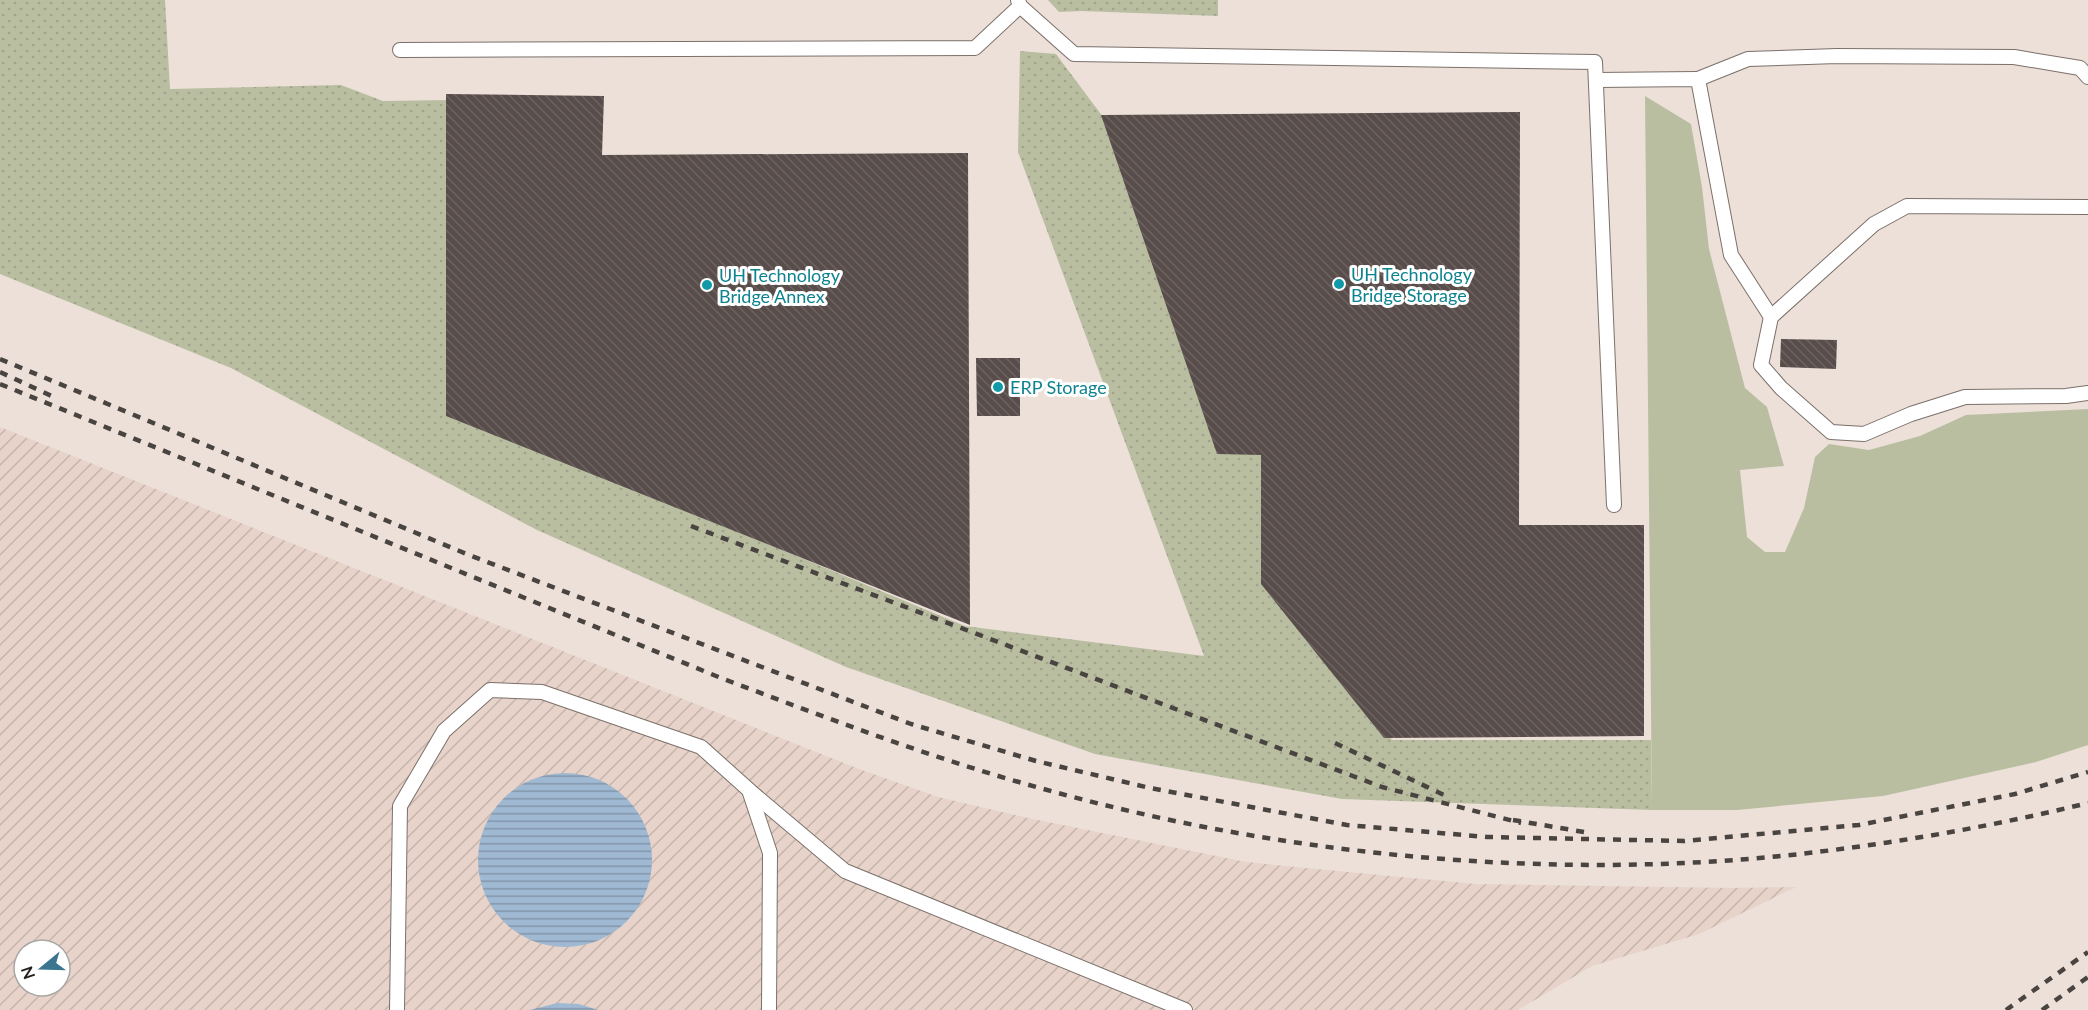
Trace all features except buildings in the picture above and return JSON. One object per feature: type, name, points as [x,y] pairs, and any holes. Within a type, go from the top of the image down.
[{"type":"lane","points":[[400,50],[975,48],[1019,3],[1074,54],[1595,62],[1614,505]]},
{"type":"lane","points":[[1596,80],[1698,79],[1748,59],[1837,56],[2014,57],[2080,68],[2088,77]]},
{"type":"lane","points":[[1698,79],[1731,255],[1771,317]]},
{"type":"lane","points":[[2088,207],[1907,206],[1874,224],[1771,317],[1761,365],[1782,388],[1831,432],[1864,434],[1911,414],[1965,397],[2066,396],[2088,393]]},
{"type":"lane","points":[[398,1010],[400,806],[444,731],[490,690],[542,692],[701,747],[844,871],[1185,1010]]},
{"type":"lane","points":[[749,790],[770,852],[769,1010]]},
{"type":"shaded area","points":[[0,427],[859,769],[938,797],[1028,818],[1246,862],[1476,884],[1796,887],[1699,934],[1592,966],[1518,1010],[0,1010]]},
{"type":"green space","points":[[0,0],[165,0],[170,89],[341,85],[383,101],[450,100],[451,412],[965,626],[1204,656],[1018,152],[1020,51],[1056,54],[1106,121],[1265,448],[1263,586],[1392,740],[1651,740],[1652,810],[1342,799],[1095,754],[846,667],[537,530],[231,368],[0,274]]},
{"type":"green space","points":[[1048,0],[1218,0],[1218,16],[1059,12]]},
{"type":"green space","points":[[1645,96],[1691,124],[1702,187],[1709,249],[1745,388],[1767,407],[1784,466],[1740,470],[1747,537],[1765,552],[1785,552],[1804,508],[1815,457],[1829,444],[1869,450],[1920,436],[1966,415],[2088,409],[2088,745],[2036,762],[1883,796],[1737,810],[1652,810]]},
{"type":"water","points":[[565,773],[582,774],[598,779],[614,787],[627,798],[638,811],[646,827],[651,843],[651,877],[646,893],[638,909],[627,922],[614,933],[598,941],[582,946],[565,947],[548,946],[532,941],[516,933],[503,922],[492,909],[484,893],[479,877],[478,860],[479,843],[484,827],[492,811],[503,798],[516,787],[532,779],[548,774]]},
{"type":"water","points":[[557,1003],[579,1004],[598,1010],[530,1010]]},
{"type":"railway","points":[[0,359],[469,555],[911,724],[1036,761],[1150,788],[1347,825],[1487,837],[1684,841],[1859,825],[2015,794],[2088,772]]},
{"type":"railway","points":[[0,372],[58,399]]},
{"type":"railway","points":[[0,384],[721,678],[919,751],[1040,788],[1130,811],[1223,830],[1317,845],[1412,856],[1508,863],[1604,865],[1698,862],[1791,855],[1866,846],[2014,820],[2088,803]]},
{"type":"railway","points":[[691,526],[1382,787],[1521,823]]},
{"type":"railway","points":[[1335,743],[1448,797]]},
{"type":"railway","points":[[1513,820],[1584,832]]},
{"type":"railway","points":[[2006,1010],[2088,952]]},
{"type":"railway","points":[[2042,1010],[2088,977]]},
{"type":"place","name":"UH Technology Bridge Storage","points":[[1339,284]]},
{"type":"place","name":"UH Technology Bridge Annex","points":[[707,285]]},
{"type":"place","name":"ERP Storage","points":[[998,387]]}]
